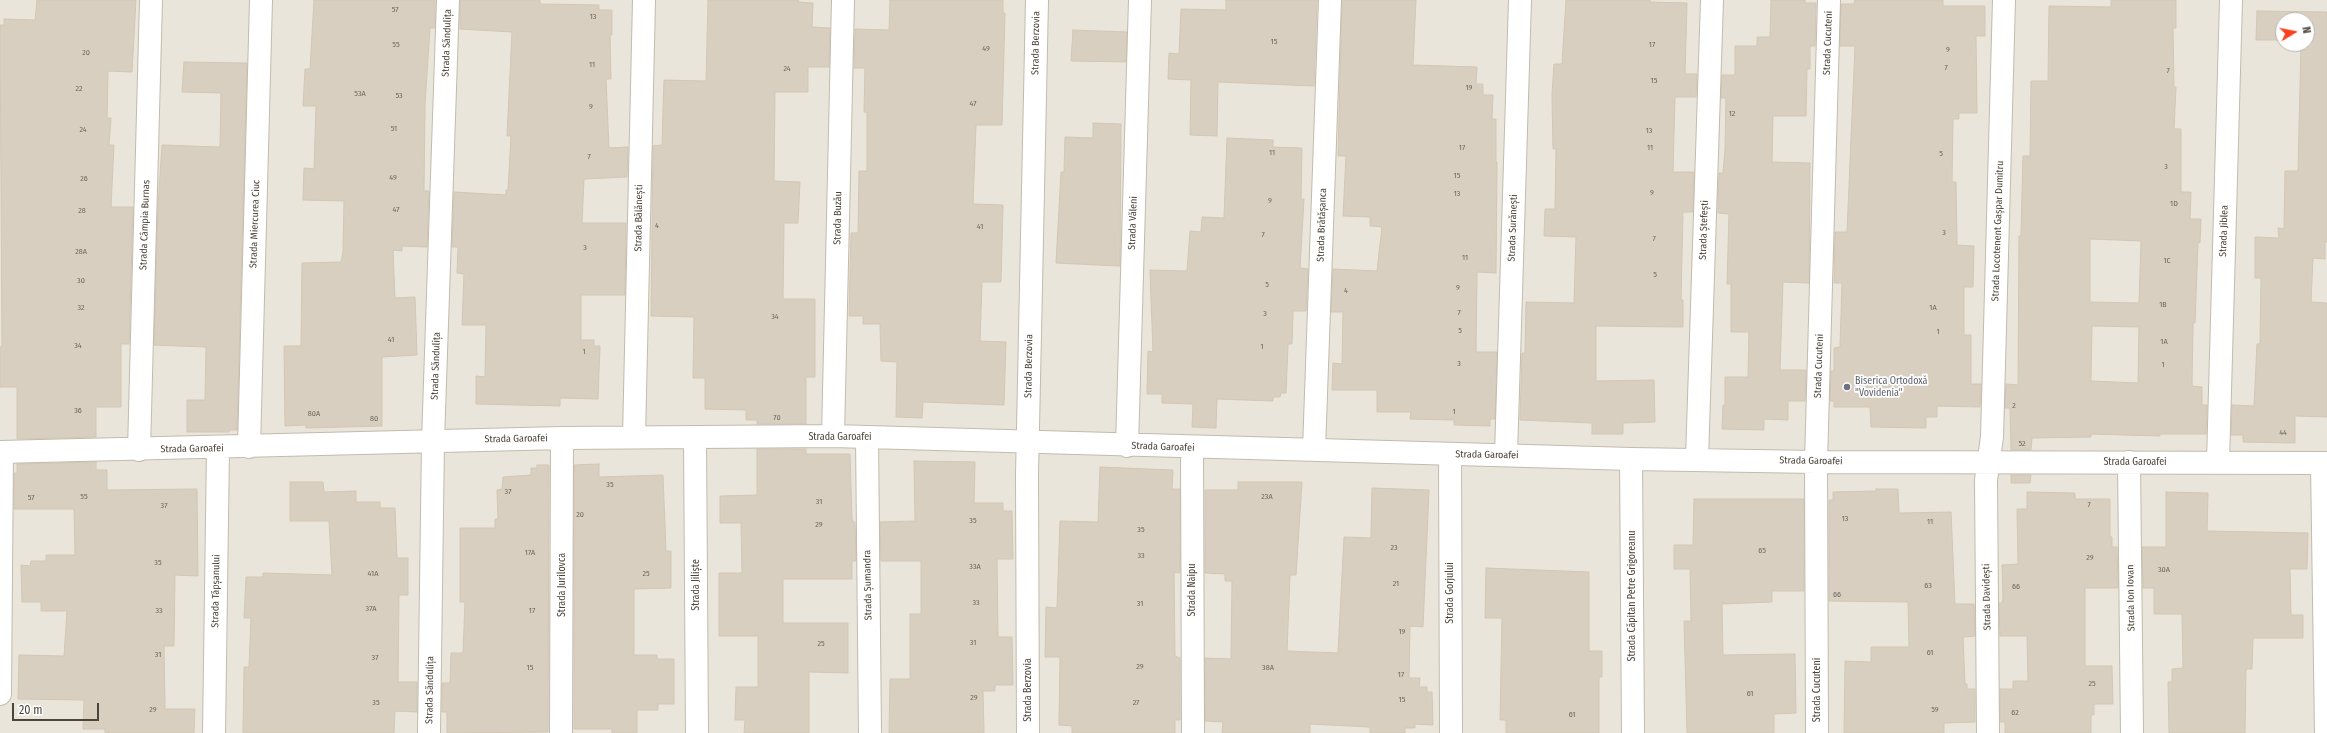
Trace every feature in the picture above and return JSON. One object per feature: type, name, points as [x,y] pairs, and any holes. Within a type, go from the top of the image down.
[{"type":"street","name":"Strada Câmpia Burnas","points":[[139,450],[151,0]]},
{"type":"street","name":"Strada Miercurea Ciuc","points":[[249,447],[261,0]]},
{"type":"street","name":"Strada Săndulița","points":[[429,733],[433,441],[448,0]]},
{"type":"street","name":"Strada Bălănești","points":[[634,437],[644,0]]},
{"type":"street","name":"Strada Buzău","points":[[833,436],[843,0]]},
{"type":"street","name":"Strada Berzovia","points":[[1028,733],[1028,443],[1037,0]]},
{"type":"street","name":"Strada Văleni","points":[[1127,446],[1140,0]]},
{"type":"street","name":"Strada Brătășanca","points":[[1314,450],[1330,0]]},
{"type":"street","name":"Strada Surănești","points":[[1506,455],[1520,0]]},
{"type":"street","name":"Strada Ștefești","points":[[1697,460],[1712,0]]},
{"type":"street","name":"Strada Cucuteni","points":[[1817,733],[1816,462],[1829,0]]},
{"type":"street","name":"Strada Locotenent Gașpar Dumitru","points":[[1989,462],[1992,437],[2004,0]]},
{"type":"street","name":"Strada Jiblea","points":[[2218,462],[2230,0]]},
{"type":"street","name":"Strada Garoafei","points":[[1,452],[139,450],[562,438],[833,436],[1192,448],[1631,459],[1816,462],[2325,463]]},
{"type":"street","name":"Strada Jiliște","points":[[695,437],[697,733]]},
{"type":"street","name":"Strada Șumandra","points":[[867,437],[870,733]]},
{"type":"street","name":"Strada Jurilovca","points":[[561,733],[562,438]]},
{"type":"street","name":"Strada Tăpșanului","points":[[214,733],[218,448]]},
{"type":"street","name":"Strada Naipu","points":[[1192,448],[1193,733]]},
{"type":"street","points":[[0,694],[1,452]]},
{"type":"street","name":"Strada Gorjului","points":[[1450,454],[1451,733]]},
{"type":"street","name":"Strada Căpitan Petre Grigoreanu","points":[[1631,459],[1633,733]]},
{"type":"street","name":"Strada Davidești","points":[[1988,733],[1986,480],[1989,462]]},
{"type":"street","name":"Strada Ion Iovan","points":[[2129,462],[2132,733]]},
{"type":"street","points":[[2325,463],[2326,733]]},
{"type":"shaded area","points":[[0,0],[2327,0],[2327,733],[0,733]]},
{"type":"building","points":[[37,0],[136,0],[132,72],[108,71],[107,118],[111,118],[109,145],[114,145],[111,207],[133,207],[129,344],[121,344],[121,407],[96,407],[96,437],[17,439],[17,387],[0,387],[0,347],[2,347],[0,25],[4,25],[4,19],[35,20]]},
{"type":"building","points":[[314,0],[435,0],[435,28],[430,28],[425,104],[424,191],[429,191],[427,247],[402,246],[402,251],[393,250],[395,298],[415,297],[417,355],[382,357],[382,426],[306,428],[306,425],[285,426],[284,346],[301,346],[302,263],[341,262],[343,252],[344,201],[303,200],[304,168],[314,169],[316,106],[303,106],[305,69],[310,69]]},
{"type":"building","points":[[460,0],[540,0],[540,4],[599,5],[599,10],[612,10],[612,35],[610,35],[611,79],[606,79],[609,148],[628,147],[627,177],[584,179],[582,223],[626,223],[625,295],[581,295],[581,340],[594,340],[594,346],[600,346],[598,399],[560,398],[560,406],[476,404],[476,376],[485,377],[486,325],[462,325],[464,274],[457,273],[458,247],[452,247],[454,192],[506,195],[506,190],[508,190],[511,136],[507,136],[512,32],[460,29]]},
{"type":"building","points":[[708,0],[799,0],[798,2],[813,3],[812,27],[830,28],[829,67],[808,67],[808,92],[775,92],[774,181],[800,182],[798,223],[784,223],[783,299],[815,299],[815,377],[806,377],[806,424],[757,424],[757,420],[746,420],[746,410],[705,409],[705,378],[693,378],[694,317],[651,316],[653,146],[662,145],[664,80],[706,81]]},
{"type":"building","points":[[890,0],[1003,0],[1003,13],[1005,13],[1002,125],[976,125],[973,204],[1003,205],[1001,282],[982,282],[980,341],[1006,342],[1004,405],[923,402],[922,418],[896,417],[897,362],[881,361],[880,324],[863,324],[863,316],[849,316],[851,233],[858,233],[859,171],[867,171],[867,112],[864,112],[865,68],[854,68],[855,29],[889,30]]},
{"type":"building","points":[[1226,0],[1317,0],[1314,86],[1218,82],[1217,136],[1190,135],[1191,80],[1168,79],[1169,53],[1179,54],[1181,9],[1226,10]]},
{"type":"building","points":[[1342,0],[1416,0],[1413,65],[1477,67],[1476,84],[1483,84],[1483,95],[1493,95],[1492,119],[1496,119],[1497,162],[1496,273],[1477,272],[1476,352],[1497,352],[1495,419],[1490,419],[1490,426],[1454,425],[1454,420],[1410,419],[1411,412],[1377,412],[1377,390],[1332,390],[1333,363],[1342,364],[1343,312],[1331,312],[1333,269],[1377,271],[1382,227],[1370,226],[1370,217],[1343,216],[1346,156],[1338,156]]},
{"type":"building","points":[[1566,0],[1650,0],[1650,2],[1687,3],[1685,74],[1697,74],[1696,97],[1675,97],[1673,172],[1694,172],[1693,212],[1683,212],[1681,300],[1683,300],[1683,327],[1596,326],[1596,381],[1654,380],[1655,422],[1623,423],[1623,434],[1592,434],[1592,423],[1520,420],[1522,353],[1525,353],[1526,302],[1574,303],[1576,237],[1544,236],[1545,209],[1555,209],[1556,149],[1553,149],[1552,95],[1554,64],[1562,64]]},
{"type":"building","points":[[1771,0],[1805,0],[1805,3],[1816,3],[1815,46],[1810,46],[1810,69],[1807,69],[1806,116],[1773,116],[1772,162],[1810,163],[1809,283],[1783,282],[1780,370],[1806,370],[1805,401],[1788,401],[1788,420],[1764,419],[1764,430],[1722,429],[1723,405],[1725,405],[1725,377],[1748,377],[1749,332],[1731,332],[1731,284],[1727,284],[1729,214],[1718,213],[1719,173],[1723,173],[1725,149],[1726,98],[1721,98],[1722,75],[1735,75],[1735,46],[1757,46],[1757,37],[1770,37]]},
{"type":"building","points":[[1855,0],[1943,0],[1943,6],[1985,6],[1985,36],[1976,36],[1977,113],[1959,113],[1959,119],[1953,119],[1952,182],[1956,182],[1957,245],[1974,246],[1973,287],[1964,287],[1964,335],[1971,335],[1971,384],[1981,384],[1980,407],[1937,406],[1937,417],[1926,417],[1926,428],[1871,427],[1870,407],[1834,407],[1834,401],[1830,401],[1831,371],[1834,371],[1834,348],[1840,347],[1842,283],[1834,283],[1835,232],[1847,232],[1855,46],[1840,46],[1841,4],[1854,4]]},
{"type":"building","points":[[2111,0],[2176,0],[2176,28],[2173,28],[2174,87],[2176,87],[2174,129],[2181,129],[2181,192],[2191,192],[2190,219],[2201,219],[2200,243],[2198,242],[2195,323],[2193,323],[2192,386],[2202,387],[2202,405],[2207,405],[2206,434],[2160,434],[2160,436],[2091,434],[2091,437],[2032,438],[2031,450],[2011,450],[2010,408],[2005,408],[2006,384],[2018,385],[2019,236],[2021,236],[2023,156],[2030,156],[2031,81],[2048,81],[2049,6],[2111,7]],"holes":[[[2090,239],[2141,241],[2139,303],[2090,302]],[[2092,326],[2139,327],[2138,383],[2091,381]]]},
{"type":"building","points":[[2257,11],[2327,12],[2327,242],[2325,242],[2325,259],[2313,258],[2311,302],[2327,303],[2327,417],[2295,416],[2295,443],[2243,442],[2243,435],[2231,435],[2232,405],[2254,406],[2257,344],[2260,344],[2261,278],[2255,278],[2255,237],[2279,238],[2278,228],[2284,229],[2285,171],[2298,171],[2301,52],[2315,52],[2315,12],[2275,12],[2275,40],[2256,40]]},
{"type":"building","points":[[1073,30],[1127,32],[1126,62],[1071,61]]},
{"type":"building","points":[[184,62],[247,63],[237,430],[229,430],[229,432],[187,432],[187,400],[205,400],[206,347],[154,345],[158,207],[162,145],[219,147],[220,145],[221,93],[182,92]]},
{"type":"building","points":[[1093,123],[1121,124],[1120,266],[1056,263],[1061,172],[1064,172],[1065,137],[1093,138]]},
{"type":"building","points":[[1227,138],[1273,140],[1273,147],[1302,148],[1301,199],[1304,199],[1300,268],[1308,269],[1306,311],[1293,311],[1292,344],[1288,344],[1286,393],[1281,393],[1280,397],[1273,397],[1273,401],[1217,399],[1216,428],[1192,427],[1193,404],[1162,403],[1162,394],[1147,394],[1148,351],[1153,352],[1150,270],[1187,271],[1190,231],[1201,232],[1202,217],[1224,218]]},
{"type":"building","points":[[757,449],[806,449],[806,454],[850,454],[852,518],[853,522],[855,522],[856,561],[852,561],[852,579],[783,579],[783,623],[848,623],[848,673],[809,672],[809,733],[744,733],[745,720],[735,720],[736,687],[758,687],[758,636],[719,636],[719,573],[742,573],[741,523],[720,523],[720,496],[757,495]]},
{"type":"building","points":[[914,461],[975,462],[974,503],[1003,503],[1003,511],[1012,511],[1013,559],[997,559],[998,637],[1012,637],[1013,685],[995,685],[995,691],[983,691],[984,733],[889,733],[890,679],[910,679],[910,614],[921,614],[921,561],[881,561],[880,522],[915,521]]},
{"type":"building","points":[[96,462],[96,470],[107,470],[107,490],[197,489],[198,576],[175,575],[174,646],[164,646],[165,709],[195,709],[194,733],[105,733],[105,729],[83,729],[84,700],[18,699],[19,655],[64,656],[67,611],[41,611],[41,602],[22,602],[21,565],[30,566],[31,561],[46,561],[46,555],[75,555],[74,509],[14,509],[14,473],[17,473],[17,464]]},
{"type":"building","points":[[599,464],[599,477],[663,475],[666,551],[671,551],[671,588],[634,589],[634,655],[657,655],[657,659],[674,659],[674,704],[658,704],[658,710],[637,710],[637,733],[612,733],[612,729],[574,729],[574,465]]},
{"type":"building","points":[[537,465],[549,465],[548,732],[447,733],[447,712],[442,712],[442,683],[450,683],[451,653],[463,653],[465,602],[460,602],[460,528],[495,528],[495,519],[498,519],[497,490],[502,489],[503,477],[531,475],[531,468],[537,468]]},
{"type":"building","points":[[1100,467],[1173,470],[1172,489],[1180,489],[1180,573],[1174,572],[1175,656],[1180,658],[1180,720],[1175,720],[1175,733],[1072,733],[1072,726],[1059,725],[1060,657],[1045,657],[1046,607],[1057,608],[1060,521],[1098,522]]},
{"type":"building","points":[[2011,475],[2031,475],[2030,483],[2011,483]]},
{"type":"building","points":[[290,482],[323,482],[324,492],[356,491],[356,502],[380,502],[380,508],[395,508],[397,558],[408,558],[408,595],[399,595],[398,682],[417,682],[417,712],[395,711],[394,733],[243,733],[244,667],[249,667],[251,618],[244,618],[246,577],[263,577],[263,573],[332,575],[329,521],[290,521]]},
{"type":"building","points":[[1238,482],[1302,482],[1296,575],[1290,575],[1287,651],[1338,653],[1344,537],[1371,538],[1372,488],[1429,490],[1423,627],[1410,626],[1409,678],[1420,678],[1419,687],[1427,687],[1427,692],[1432,692],[1433,725],[1415,724],[1415,728],[1405,728],[1405,733],[1370,733],[1370,727],[1310,724],[1310,733],[1222,733],[1223,722],[1205,721],[1205,658],[1231,659],[1232,581],[1225,581],[1225,574],[1205,573],[1205,490],[1238,490]]},
{"type":"building","points":[[1876,489],[1898,489],[1899,513],[1951,512],[1955,604],[1974,604],[1975,636],[1963,637],[1965,684],[1967,684],[1967,689],[1975,689],[1975,722],[1944,723],[1944,733],[1844,733],[1845,661],[1871,662],[1871,647],[1909,647],[1908,602],[1829,601],[1829,500],[1833,500],[1833,492],[1876,491]]},
{"type":"building","points":[[2027,492],[2075,493],[2075,499],[2110,499],[2110,537],[2112,537],[2112,547],[2117,547],[2118,588],[2085,588],[2085,666],[2112,666],[2113,704],[2094,704],[2094,715],[2091,715],[2091,733],[2005,733],[2005,722],[2000,722],[2000,689],[2013,689],[2013,681],[2028,681],[2027,636],[2000,636],[1999,603],[2002,603],[2003,600],[2002,565],[2018,564],[2017,509],[2027,509]]},
{"type":"building","points":[[2166,492],[2208,493],[2207,531],[2308,533],[2307,569],[2290,569],[2291,615],[2303,615],[2303,638],[2253,638],[2252,669],[2246,669],[2245,733],[2169,733],[2168,682],[2172,682],[2172,669],[2183,668],[2182,614],[2154,614],[2154,588],[2143,588],[2142,547],[2166,547]]},
{"type":"building","points":[[1694,499],[1804,499],[1804,591],[1772,591],[1772,602],[1722,604],[1723,655],[1795,654],[1796,713],[1774,714],[1774,733],[1687,733],[1684,621],[1691,621],[1690,569],[1674,569],[1674,545],[1693,545]]},
{"type":"building","points":[[1486,568],[1589,572],[1589,651],[1602,651],[1602,677],[1599,677],[1599,733],[1506,733],[1506,720],[1500,720],[1502,618],[1485,618]]},
{"type":"place","name":"Biserica Ortodoxă \"Vovidenia\"","points":[[1847,387]]}]
